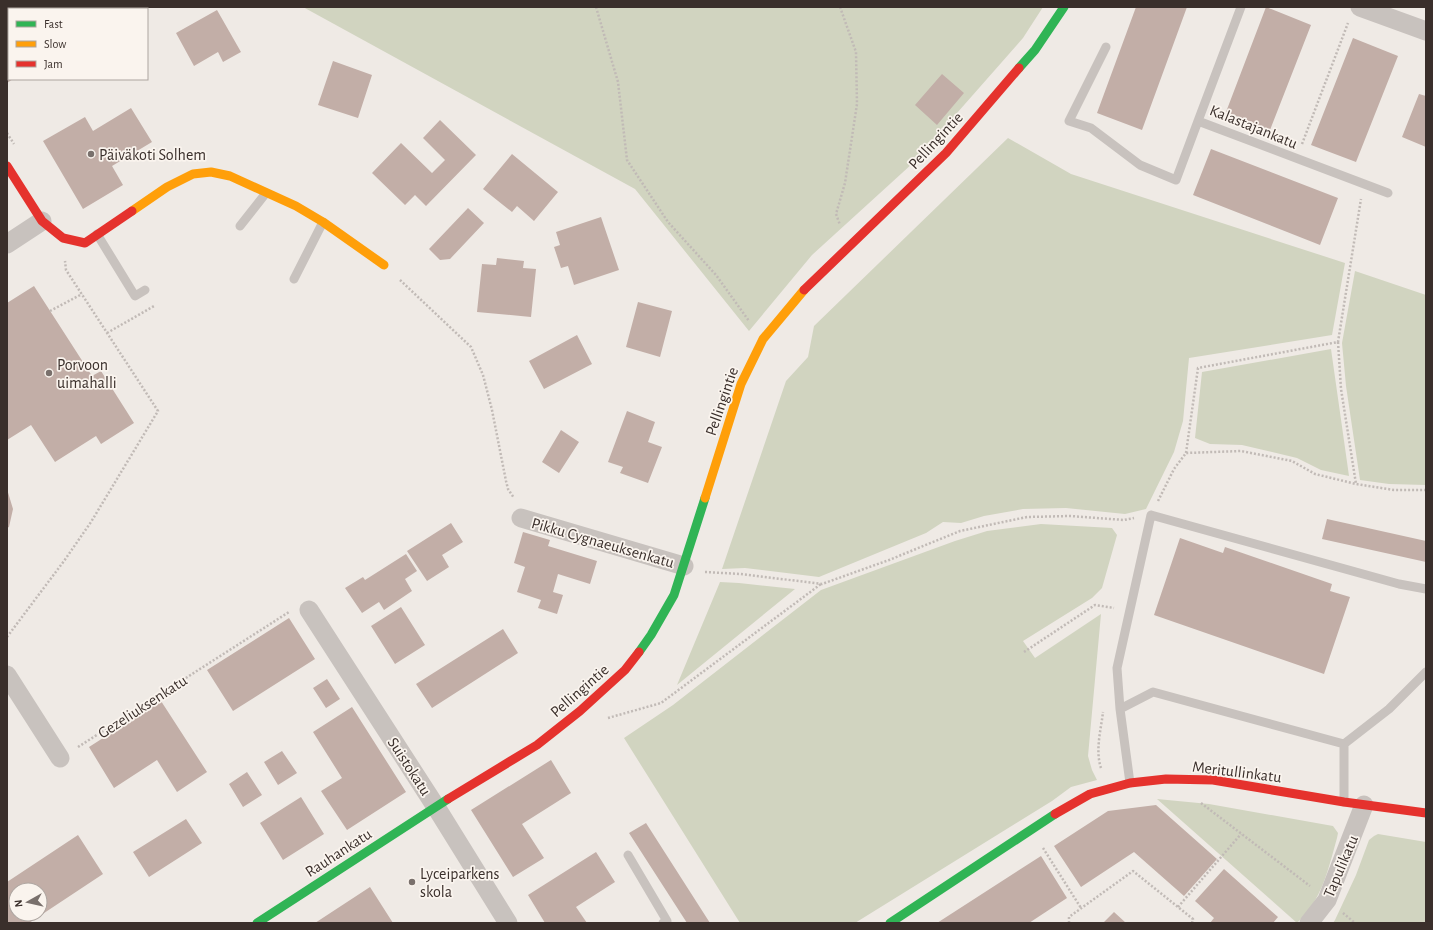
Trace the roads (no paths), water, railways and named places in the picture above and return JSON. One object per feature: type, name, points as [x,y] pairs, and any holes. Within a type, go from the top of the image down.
[{"type":"street","name":"Pellingintie","points":[[436,807],[537,745],[580,711],[625,670],[651,635],[674,595],[741,384],[763,339],[799,295],[946,153],[1035,50],[1064,7]]},
{"type":"street","points":[[1360,7],[1426,31]]},
{"type":"street","points":[[7,166],[42,221],[63,238],[85,243],[167,187],[193,174],[211,172],[230,176],[267,192],[323,222],[384,265]]},
{"type":"street","points":[[7,244],[42,221]]},
{"type":"street","name":"Pikku Cygnaeuksenkatu","points":[[519,510],[684,566]]},
{"type":"street","name":"Suistokatu","points":[[309,610],[436,807],[508,923]]},
{"type":"street","points":[[7,675],[60,758]]},
{"type":"street","name":"Meritullinkatu","points":[[890,923],[1069,806],[1090,794],[1130,783],[1166,779],[1213,780],[1344,802],[1426,813]]},
{"type":"street","name":"Tapulikatu","points":[[1309,923],[1327,900],[1364,805]]},
{"type":"street","name":"Rauhankatu","points":[[257,923],[436,807]]},
{"type":"lane","name":"Kalastajankatu","points":[[1241,7],[1198,121],[1388,193]]},
{"type":"lane","points":[[1106,46],[1069,121],[1091,128],[1140,165],[1176,180],[1198,121]]},
{"type":"lane","points":[[240,226],[267,192]]},
{"type":"lane","points":[[294,279],[323,222]]},
{"type":"lane","points":[[98,234],[135,296],[144,290]]},
{"type":"lane","points":[[1130,783],[1120,709],[1117,668],[1151,515],[1391,582],[1426,590]]},
{"type":"lane","points":[[1344,744],[1389,709],[1426,672]]},
{"type":"lane","points":[[1120,709],[1153,692],[1344,744]]},
{"type":"lane","points":[[1344,744],[1344,802]]},
{"type":"lane","points":[[628,855],[667,921],[663,923]]},
{"type":"place","name":"Päiväkoti Solhem","points":[[91,154]]},
{"type":"place","name":"Porvoon uimahalli","points":[[49,373]]},
{"type":"place","name":"Lyceiparkens skola","points":[[412,882]]}]
